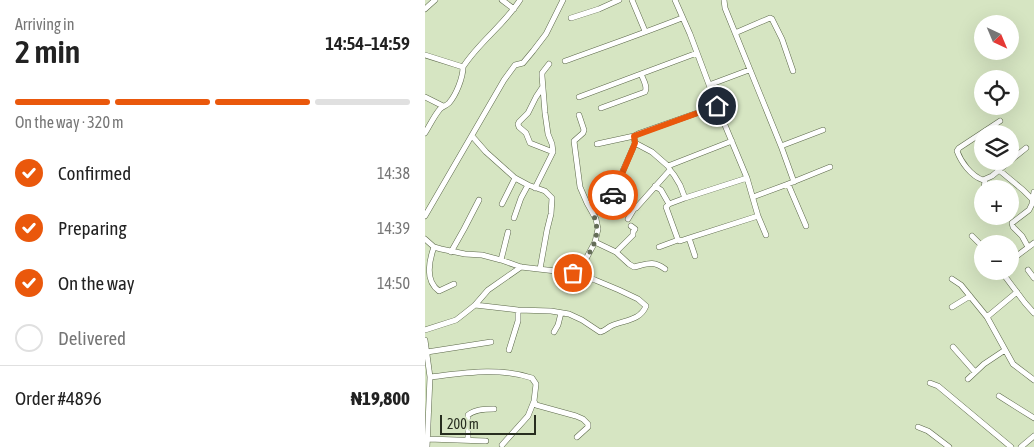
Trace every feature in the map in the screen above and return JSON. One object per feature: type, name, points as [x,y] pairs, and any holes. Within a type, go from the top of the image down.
[{"type":"street","points":[[425,9],[435,0]]},
{"type":"street","points":[[502,0],[514,10]]},
{"type":"street","points":[[425,133],[443,106],[448,104],[457,89],[463,67],[471,55],[514,10],[520,0]]},
{"type":"street","points":[[425,216],[511,69],[515,65],[523,63],[530,56],[546,34],[563,0]]},
{"type":"street","points":[[571,18],[619,0]]},
{"type":"street","points":[[632,0],[645,31]]},
{"type":"street","points":[[675,0],[747,178],[758,216],[766,235]]},
{"type":"street","points":[[724,0],[725,8],[749,70],[781,146],[806,226]]},
{"type":"street","points":[[565,61],[682,18]]},
{"type":"street","points":[[735,32],[770,18],[772,19],[782,39],[793,71]]},
{"type":"street","points":[[579,97],[697,53]]},
{"type":"street","points":[[425,55],[463,67]]},
{"type":"street","points":[[535,188],[553,152],[548,134],[542,88],[542,73],[549,64]]},
{"type":"street","points":[[709,85],[749,70]]},
{"type":"street","points":[[601,108],[645,92],[646,87],[641,74]]},
{"type":"street","points":[[542,88],[535,97],[528,113],[518,124],[530,143],[553,152]]},
{"type":"street","points":[[425,97],[443,106]]},
{"type":"street","points":[[597,144],[634,136],[717,106]]},
{"type":"street","points":[[573,273],[587,257],[595,242],[598,229],[580,188],[574,141],[584,130],[579,115]]},
{"type":"street","points":[[980,180],[961,160],[957,151],[999,121]]},
{"type":"street","points":[[781,146],[823,130]]},
{"type":"street","points":[[472,136],[486,152],[515,178],[545,191],[552,198],[553,203],[540,269]]},
{"type":"street","points":[[593,214],[604,209],[611,200],[635,143],[634,136]]},
{"type":"street","points":[[628,220],[634,208],[638,207],[669,168],[732,141]]},
{"type":"street","points":[[635,143],[652,152],[669,168],[680,185],[685,198]]},
{"type":"street","points":[[1019,154],[1026,148]]},
{"type":"street","points":[[753,197],[829,167]]},
{"type":"street","points":[[985,180],[999,170],[1032,195],[1032,204],[1029,210],[1012,223],[1029,247]]},
{"type":"street","points":[[502,204],[515,178]]},
{"type":"street","points":[[678,240],[666,207],[669,204],[747,178]]},
{"type":"street","points":[[515,218],[521,198],[528,185]]},
{"type":"street","points":[[655,186],[661,190],[669,204]]},
{"type":"street","points":[[451,252],[479,200]]},
{"type":"street","points":[[611,200],[634,208]]},
{"type":"street","points":[[659,247],[758,216]]},
{"type":"street","points":[[616,252],[633,235],[635,228],[631,226]]},
{"type":"street","points":[[501,260],[508,232]]},
{"type":"street","points":[[689,238],[695,256]]},
{"type":"street","points":[[425,239],[434,247],[451,252],[482,255],[521,267],[573,273],[607,285],[637,299],[646,306],[636,318],[600,332],[582,320],[561,312],[475,305]]},
{"type":"street","points":[[595,242],[616,252],[634,267],[651,262],[665,269]]},
{"type":"street","points":[[1019,254],[1034,243]]},
{"type":"street","points":[[434,247],[429,267],[434,287],[439,290],[454,284]]},
{"type":"street","points":[[425,330],[456,320],[475,305],[488,290],[521,267]]},
{"type":"street","points":[[1028,270],[1034,278]]},
{"type":"street","points":[[953,279],[961,285],[987,317],[1013,364],[1034,380]]},
{"type":"street","points":[[1008,280],[1034,312]]},
{"type":"street","points":[[987,317],[1017,292]]},
{"type":"street","points":[[952,307],[970,296]]},
{"type":"street","points":[[509,350],[518,321],[518,310]]},
{"type":"street","points":[[553,332],[558,324],[561,312]]},
{"type":"street","points":[[425,340],[430,377],[427,447]]},
{"type":"street","points":[[427,352],[491,342]]},
{"type":"street","points":[[953,347],[975,372]]},
{"type":"street","points":[[968,379],[1005,350]]},
{"type":"street","points":[[430,377],[489,371],[532,378],[536,384],[534,401],[528,416],[502,445]]},
{"type":"street","points":[[930,384],[938,386],[1011,447]]},
{"type":"street","points":[[999,396],[1034,418]]},
{"type":"street","points":[[534,401],[537,405],[559,410],[583,419],[588,424],[588,427],[577,437]]},
{"type":"street","points":[[468,440],[469,413],[495,409]]},
{"type":"street","points":[[918,427],[927,431],[949,447]]},
{"type":"street","points":[[1021,447],[1034,436]]},
{"type":"street","points":[[428,439],[486,441]]},
{"type":"way so far","points":[[573,273],[587,257],[595,242],[598,229],[593,214],[604,209],[613,195]]},
{"type":"route","points":[[613,195],[635,143],[634,136],[717,106]]}]
